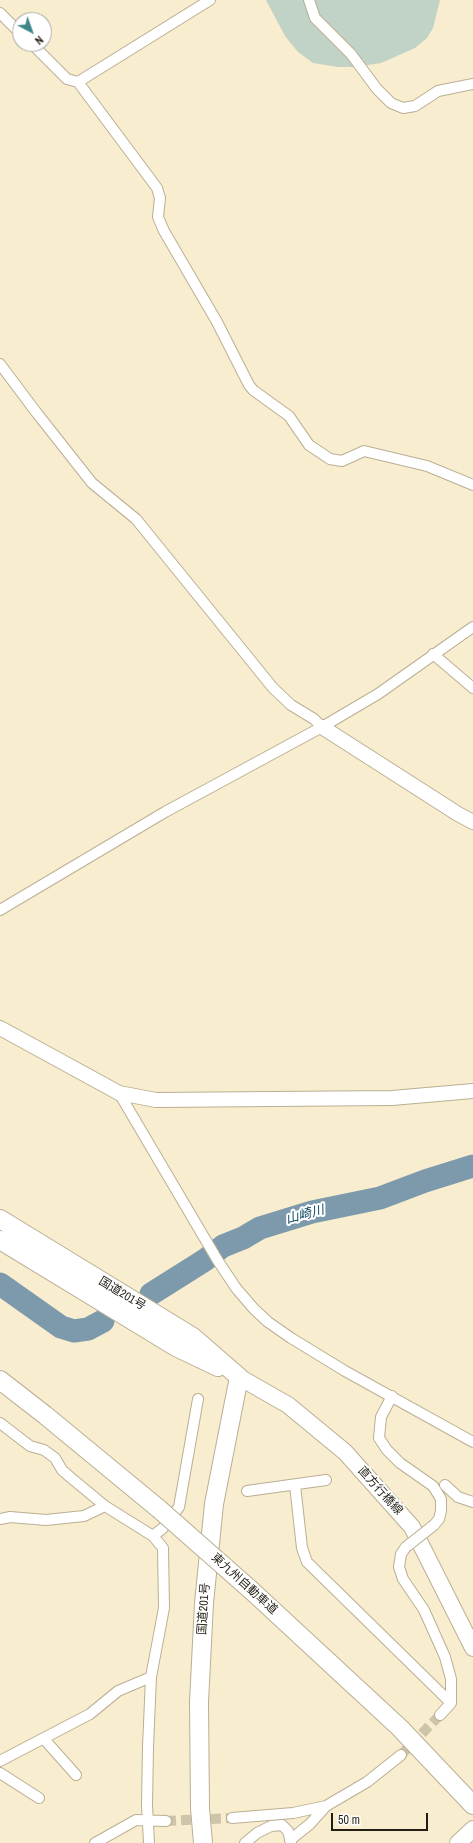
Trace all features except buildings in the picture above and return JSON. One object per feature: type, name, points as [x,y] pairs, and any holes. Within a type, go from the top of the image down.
[{"type":"highway","name":"国道201号","points":[[0,1219],[193,1337],[239,1377]]},
{"type":"highway","name":"国道201号","points":[[0,1240],[176,1347],[239,1377]]},
{"type":"highway","name":"国道201号","points":[[203,1843],[200,1808],[199,1702],[204,1603],[214,1504],[239,1377]]},
{"type":"highway","name":"東九州自動車道","points":[[0,1380],[46,1415],[159,1509],[252,1591],[400,1728],[473,1805]]},
{"type":"main road","name":"直方行橋線","points":[[239,1377],[288,1405],[345,1452],[412,1527],[473,1648]]},
{"type":"main road","points":[[458,1843],[473,1829]]},
{"type":"street","points":[[78,82],[210,0]]},
{"type":"street","points":[[309,0],[315,18],[351,54],[377,89],[391,103],[403,108],[416,106],[438,91],[473,84]]},
{"type":"street","points":[[0,13],[12,25]]},
{"type":"street","points":[[40,52],[67,79],[78,82],[157,188],[160,198],[158,217],[164,231],[217,322],[248,385],[289,416],[309,445],[330,459],[342,461],[364,451],[428,466],[473,485]]},
{"type":"street","points":[[0,364],[92,483],[136,519],[273,688],[291,705],[314,719],[322,727],[458,814],[473,822]]},
{"type":"street","points":[[0,910],[165,812],[322,727],[378,694],[473,627]]},
{"type":"street","points":[[434,654],[473,688]]},
{"type":"street","points":[[0,1028],[119,1093],[156,1100],[392,1098],[473,1091]]},
{"type":"street","points":[[119,1093],[218,1261],[236,1288],[254,1309],[268,1322],[345,1371],[473,1442]]},
{"type":"street","points":[[392,1396],[381,1417],[379,1438],[387,1450],[400,1462],[433,1486],[441,1499],[439,1519],[434,1525],[406,1547],[401,1554],[399,1567],[403,1579],[424,1610],[445,1657],[451,1679],[451,1703],[440,1715]]},
{"type":"street","points":[[153,1536],[163,1528],[179,1507],[198,1399]]},
{"type":"street","points":[[0,1423],[30,1446],[44,1450],[55,1458],[62,1470],[70,1477],[105,1506],[153,1536],[163,1548],[164,1608],[151,1677],[148,1747],[149,1843]]},
{"type":"street","points":[[247,1491],[326,1480]]},
{"type":"street","points":[[295,1485],[302,1548],[307,1562],[451,1703]]},
{"type":"street","points":[[445,1486],[458,1497],[473,1502]]},
{"type":"street","points":[[0,1519],[10,1517],[46,1520],[84,1516],[105,1506]]},
{"type":"street","points":[[0,1761],[90,1714],[118,1691],[151,1677]]},
{"type":"street","points":[[44,1739],[76,1775]]},
{"type":"street","points":[[245,1843],[271,1826],[282,1825],[288,1831],[291,1842],[326,1806],[367,1782],[401,1755]]},
{"type":"street","points":[[0,1773],[39,1798]]},
{"type":"street","points":[[232,1818],[293,1813],[326,1806]]},
{"type":"street","points":[[95,1843],[136,1820],[166,1821]]},
{"type":"green space","points":[[266,0],[440,0],[433,28],[427,38],[415,48],[381,63],[354,67],[338,67],[313,63],[298,52],[285,36]]},
{"type":"waterway","name":"山崎川","points":[[151,1294],[205,1260],[223,1246],[243,1238],[260,1228],[312,1212],[380,1198],[425,1181],[473,1166]]},
{"type":"waterway","name":"山崎川","points":[[0,1284],[61,1327],[74,1331],[88,1329],[103,1321]]},
{"type":"tunnel","points":[[401,1755],[440,1715]]},
{"type":"tunnel","points":[[166,1821],[232,1818]]}]
